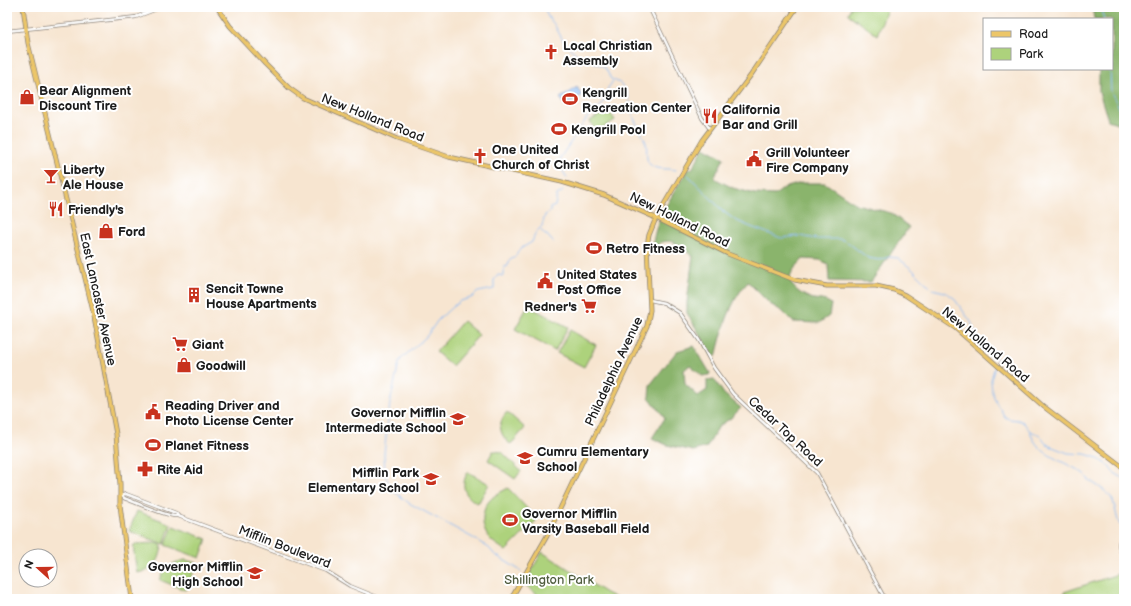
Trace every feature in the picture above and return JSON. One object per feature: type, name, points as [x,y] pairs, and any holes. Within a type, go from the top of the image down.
[{"type":"main road","name":"East Lancaster Avenue","points":[[23,7],[26,29],[93,311],[116,434],[121,495],[121,521],[132,599]]},
{"type":"main road","name":"New Holland Road","points":[[217,7],[230,26],[289,88],[308,101],[397,139],[456,159],[562,182],[618,200],[728,254],[795,280],[827,286],[876,286],[901,293],[949,324],[1043,406],[1124,468]]},
{"type":"main road","name":"Philadelphia Avenue","points":[[511,599],[547,536],[645,331],[650,314],[647,266],[649,235],[656,218],[710,129],[751,75],[797,7]]},
{"type":"street","points":[[7,31],[136,17],[162,7]]},
{"type":"street","points":[[649,7],[702,118],[710,129]]},
{"type":"street","name":"Cedar Top Road","points":[[650,300],[664,303],[680,313],[699,340],[716,371],[733,394],[815,470],[885,599]]},
{"type":"street","name":"Mifflin Boulevard","points":[[121,495],[126,494],[176,513],[178,516],[326,571],[350,586],[382,599]]},
{"type":"street","points":[[1124,519],[1118,545],[1124,564]]},
{"type":"green space","points":[[851,7],[888,7],[877,35],[848,14]]},
{"type":"green space","points":[[1092,7],[1124,7],[1124,134],[1117,123],[1108,120],[1099,92],[1099,70],[1113,70],[1113,18],[1094,18]]},
{"type":"green space","points":[[608,110],[615,120],[596,132],[590,121]]},
{"type":"green space","points":[[704,147],[724,158],[714,178],[733,188],[755,194],[775,195],[784,188],[801,183],[825,183],[856,204],[891,213],[909,227],[871,282],[829,281],[828,264],[820,260],[803,259],[791,274],[791,283],[793,287],[805,296],[831,304],[829,316],[819,323],[793,322],[782,311],[770,304],[748,282],[736,298],[732,307],[724,327],[716,357],[712,355],[687,313],[693,256],[678,244],[670,241],[659,243],[656,251],[653,247],[657,227],[666,206],[688,168],[692,169]]},
{"type":"green space","points":[[528,306],[568,327],[555,351],[515,329]]},
{"type":"green space","points":[[463,321],[479,335],[452,366],[436,352]]},
{"type":"green space","points":[[570,330],[596,345],[584,367],[557,353]]},
{"type":"green space","points":[[694,346],[710,373],[709,375],[702,376],[690,365],[684,370],[685,384],[698,396],[707,390],[707,380],[714,379],[724,394],[741,408],[731,418],[719,426],[707,447],[693,451],[667,445],[652,438],[665,418],[649,397],[650,385],[677,351]]},
{"type":"green space","points":[[507,412],[525,428],[510,444],[503,436],[501,428],[502,420]]},
{"type":"green space","points":[[493,451],[502,452],[521,471],[515,479],[488,460]]},
{"type":"green space","points":[[468,472],[489,484],[477,503],[466,494],[464,481]]},
{"type":"green space","name":"Governor Mifflin Varsity Baseball Field","points":[[508,488],[536,518],[536,521],[506,551],[489,538],[484,528],[483,517],[488,502],[495,495]]},
{"type":"green space","points":[[137,511],[171,524],[164,544],[129,531]]},
{"type":"green space","points":[[173,526],[207,539],[200,558],[165,545]]},
{"type":"green space","points":[[156,543],[162,545],[158,561],[148,570],[137,573],[133,546],[135,544]]},
{"type":"green space","name":"Shillington Park","points":[[542,552],[606,593],[618,599],[543,599],[524,584]]},
{"type":"green space","points":[[185,560],[197,563],[187,589],[185,590],[160,580],[164,572],[170,566]]},
{"type":"green space","points":[[1124,572],[1124,599],[1067,599],[1064,592]]},
{"type":"water","points":[[577,87],[582,95],[566,106],[560,98]]},
{"type":"waterway","points":[[544,7],[548,17],[554,24],[565,44],[578,55],[602,66],[606,69],[611,79],[620,83],[625,89],[634,118],[647,146],[648,162],[657,168],[676,170]]},
{"type":"waterway","points":[[1100,7],[1104,18]]},
{"type":"waterway","points":[[1110,70],[1111,92],[1120,109]]},
{"type":"waterway","points":[[567,178],[560,166],[560,158],[589,115],[602,105],[608,88],[613,81]]},
{"type":"waterway","points":[[688,175],[724,212],[735,220],[751,227],[781,238],[799,236],[817,239],[840,239],[846,241],[868,258],[879,260],[889,257],[898,258],[913,270],[932,289],[945,292],[953,297],[971,322],[977,337],[986,349],[996,358],[997,363]]},
{"type":"waterway","points":[[521,571],[494,554],[489,548],[409,503],[392,490],[385,475],[384,454],[390,403],[401,359],[426,337],[438,320],[460,301],[471,298],[478,292],[494,289],[494,280],[498,275],[504,276],[504,266],[507,267],[510,260],[515,257],[520,249],[532,242],[536,232],[542,226],[545,215],[550,212],[550,208],[555,206],[557,195],[563,191]]},
{"type":"waterway","points":[[540,229],[553,242]]},
{"type":"waterway","points":[[995,366],[991,380],[992,392],[1005,417],[1023,422],[1030,431],[1040,435],[1050,446],[1068,453],[1085,454],[1095,457],[1107,464],[1113,472],[1124,479]]},
{"type":"waterway","points":[[1030,431],[1034,440],[1045,452],[1085,474],[1088,479],[1109,494],[1113,501],[1120,525]]},
{"type":"place","name":"Local Christian Assembly","points":[[551,52]]},
{"type":"place","name":"Bear Alignment Discount Tire","points":[[27,97]]},
{"type":"place","name":"Kengrill Recreation Center","points":[[570,99]]},
{"type":"place","name":"California Bar and Grill","points":[[710,116]]},
{"type":"place","name":"Kengrill Pool","points":[[559,129]]},
{"type":"place","name":"One United Church of Christ","points":[[480,156]]},
{"type":"place","name":"Grill Volunteer Fire Company","points":[[754,159]]},
{"type":"place","name":"Liberty Ale House","points":[[51,176]]},
{"type":"place","name":"Friendly's","points":[[56,209]]},
{"type":"place","name":"Ford","points":[[106,231]]},
{"type":"place","name":"Retro Fitness","points":[[594,248]]},
{"type":"place","name":"United States Post Office","points":[[545,281]]},
{"type":"place","name":"Sencit Towne House Apartments","points":[[194,295]]},
{"type":"place","name":"Redner's","points":[[589,306]]},
{"type":"place","name":"Giant","points":[[180,344]]},
{"type":"place","name":"Goodwill","points":[[184,365]]},
{"type":"place","name":"Reading Driver and Photo License Center","points":[[153,412]]},
{"type":"place","name":"Governor Mifflin Intermediate School","points":[[458,419]]},
{"type":"place","name":"Planet Fitness","points":[[153,445]]},
{"type":"place","name":"Cumru Elementary School","points":[[525,458]]},
{"type":"place","name":"Rite Aid","points":[[145,469]]},
{"type":"place","name":"Mifflin Park Elementary School","points":[[431,479]]},
{"type":"place","name":"Governor Mifflin Varsity Baseball Field","points":[[510,520]]},
{"type":"place","name":"Governor Mifflin High School","points":[[255,573]]}]
